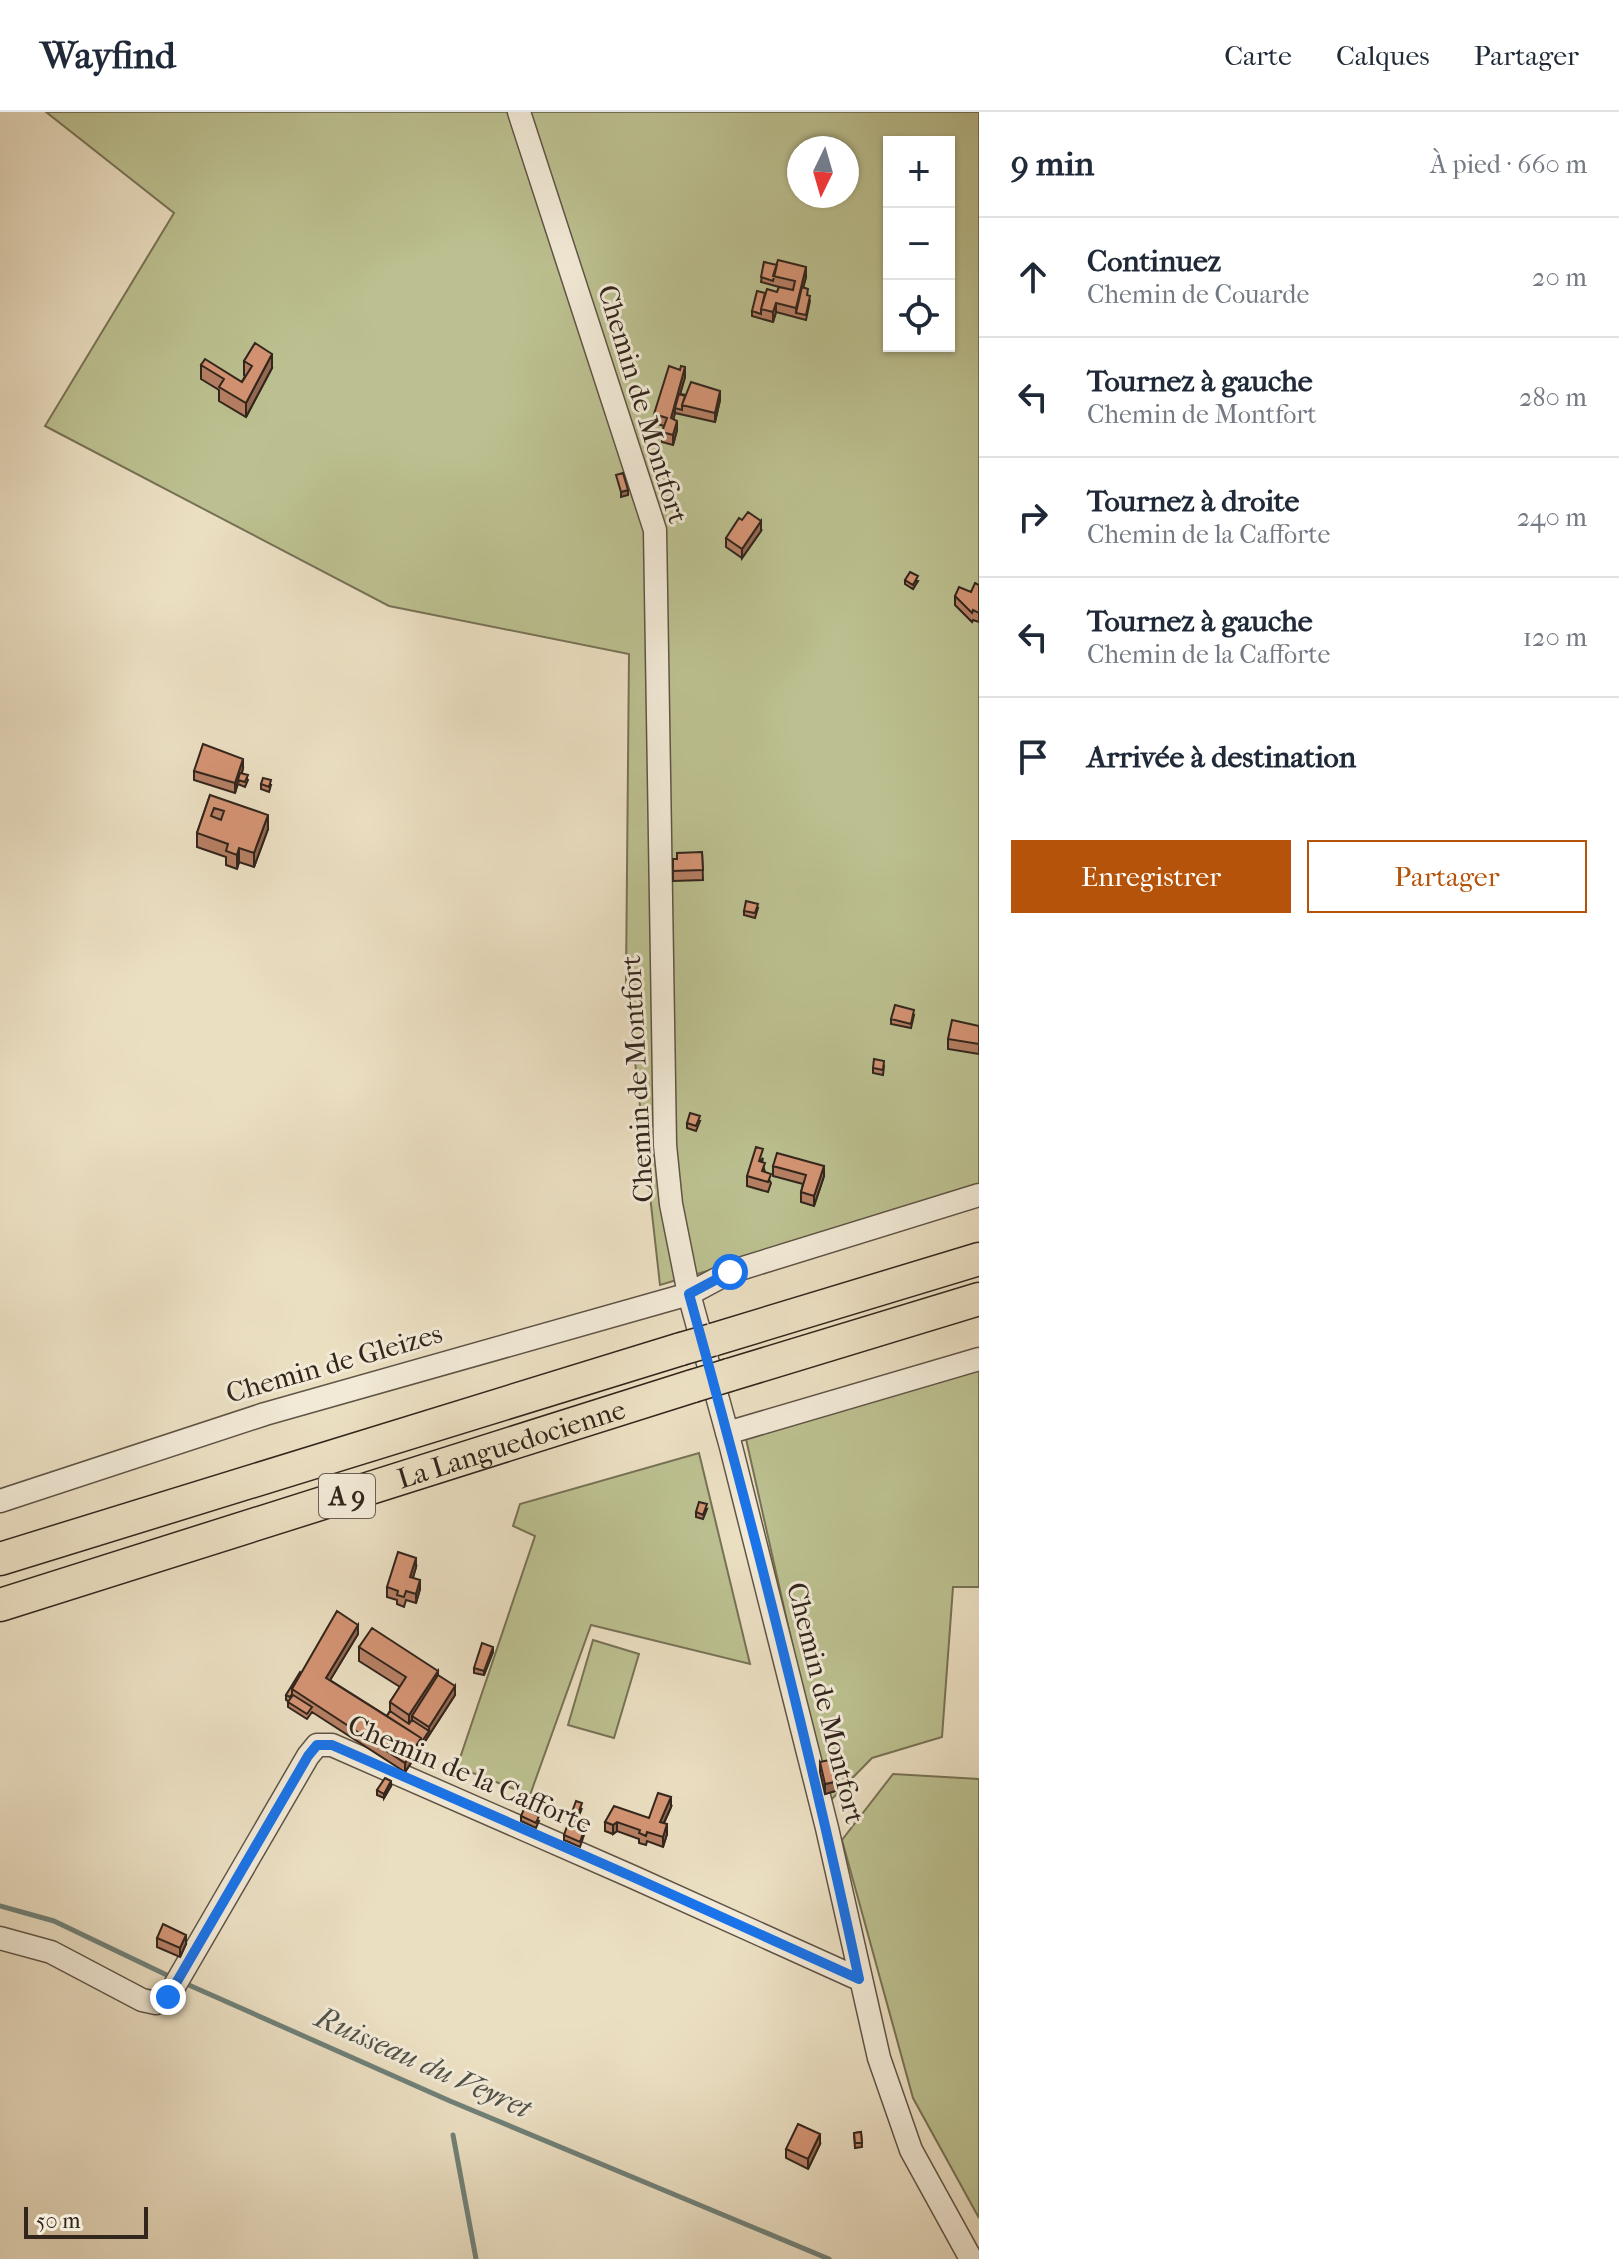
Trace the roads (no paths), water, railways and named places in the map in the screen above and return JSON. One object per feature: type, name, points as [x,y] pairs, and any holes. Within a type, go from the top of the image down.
[{"type":"highway","name":"La Languedocienne","points":[[0,1559],[979,1259]]},
{"type":"highway","name":"La Languedocienne","points":[[0,1605],[979,1299]]},
{"type":"street","name":"Chemin de Montfort","points":[[519,112],[655,530],[665,1145],[671,1204],[689,1294],[827,1828],[859,1979],[897,2116],[911,2150],[971,2259]]},
{"type":"street","name":"Chemin de Gleizes","points":[[0,1501],[265,1414],[689,1294],[730,1272],[979,1195]]},
{"type":"street","points":[[727,1433],[979,1359]]},
{"type":"street","name":"Chemin de la Cafforte","points":[[0,1938],[51,1952],[142,2000],[156,2003],[168,1997],[308,1756],[317,1745],[332,1745],[859,1979]]},
{"type":"waterway","name":"Ruisseau du Veyret","points":[[0,1906],[54,1921],[173,1978]]},
{"type":"waterway","name":"Ruisseau du Veyret","points":[[182,1982],[450,2101],[829,2259]]},
{"type":"waterway","points":[[453,2135],[476,2259]]}]
